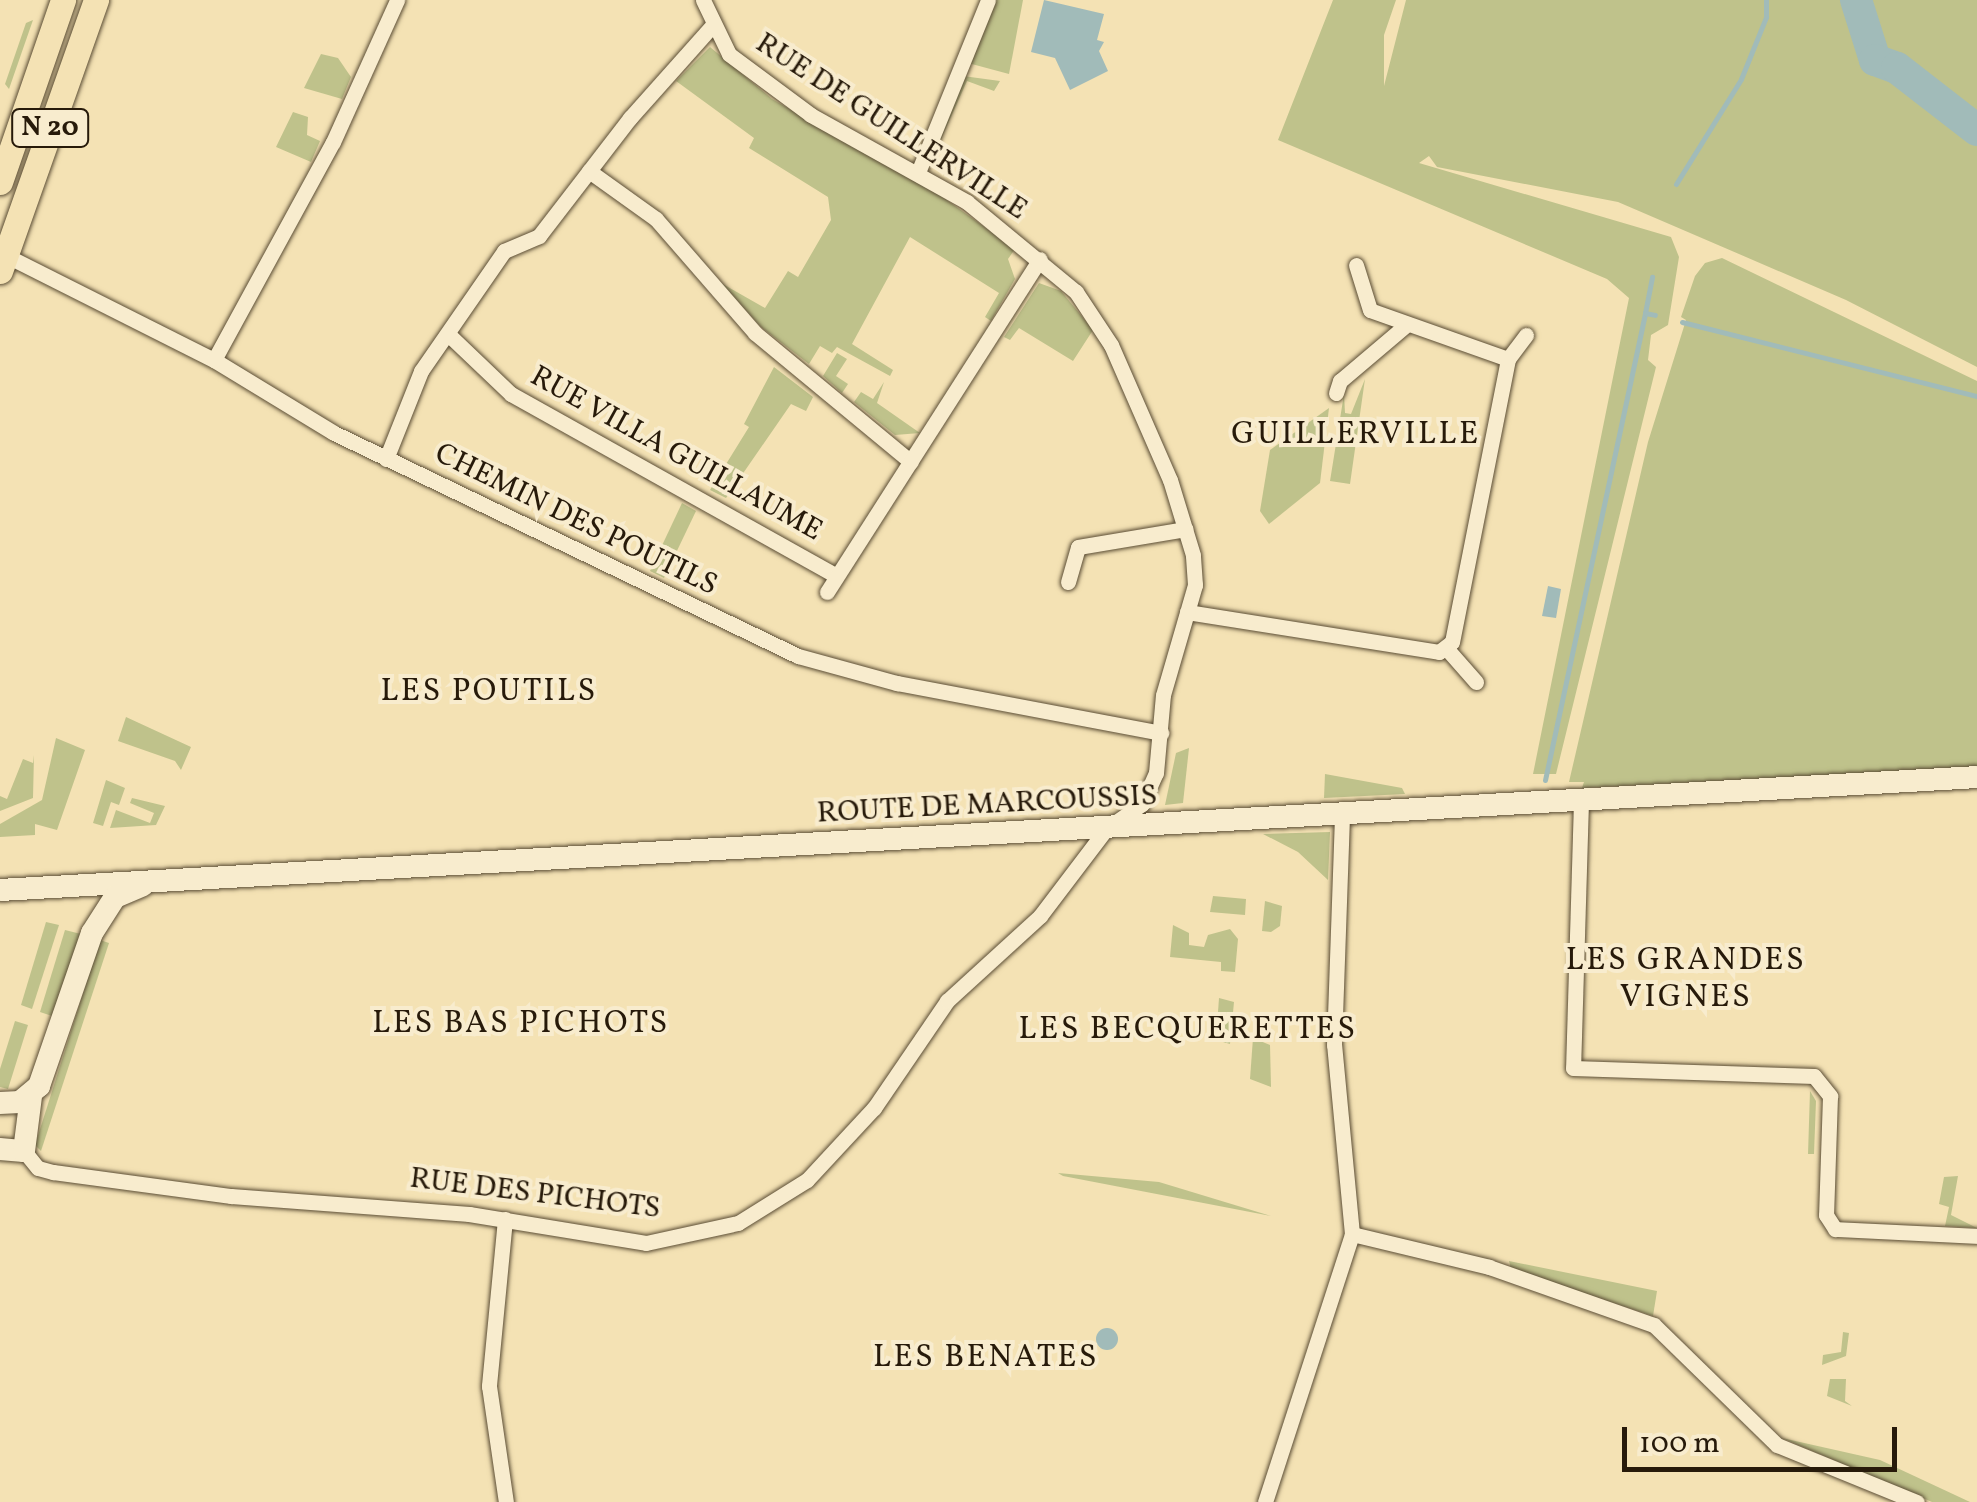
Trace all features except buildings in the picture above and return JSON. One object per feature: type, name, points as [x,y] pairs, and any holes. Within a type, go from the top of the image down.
[{"type":"main road","name":"N 20","points":[[0,182],[63,0]]},
{"type":"main road","name":"N 20","points":[[3,263],[96,0]]},
{"type":"main road","name":"ROUTE DE MARCOUSSIS","points":[[6,890],[1977,777]]},
{"type":"main road","points":[[0,1149],[24,1151],[31,1096],[44,1078],[92,932],[116,897],[154,882]]},
{"type":"main road","points":[[6,890],[73,894],[87,907],[92,932]]},
{"type":"main road","points":[[0,1104],[31,1096]]},
{"type":"street","points":[[214,360],[333,142],[397,0]]},
{"type":"street","name":"RUE DE GUILLERVILLE","points":[[702,0],[711,27],[728,54],[811,115],[919,170],[1040,259],[1076,292],[1111,345],[1185,530],[1195,585],[1163,695],[1156,773],[1142,804],[1106,829]]},
{"type":"street","points":[[919,170],[988,0]]},
{"type":"street","points":[[386,458],[421,371],[504,251],[539,236],[711,27]]},
{"type":"street","points":[[589,171],[656,219],[755,333],[912,462]]},
{"type":"street","name":"RUE VILLA GUILLAUME","points":[[827,592],[1040,259]]},
{"type":"street","name":"CHEMIN DES POUTILS","points":[[3,263],[116,311],[214,360],[386,458],[798,656],[898,683],[1161,732]]},
{"type":"street","points":[[1356,265],[1370,310],[1508,358]]},
{"type":"street","points":[[1336,393],[1340,381],[1406,325]]},
{"type":"street","name":"RUE VILLA GUILLAUME","points":[[449,335],[511,394],[836,576]]},
{"type":"street","points":[[1447,648],[1508,358],[1526,335]]},
{"type":"street","points":[[1068,582],[1078,547],[1185,530]]},
{"type":"street","points":[[1187,612],[1447,648],[1476,682]]},
{"type":"street","points":[[1581,801],[1573,1068],[1814,1076],[1830,1096],[1826,1216],[1835,1229],[1977,1236]]},
{"type":"street","points":[[1264,1502],[1352,1234],[1334,1045],[1342,816]]},
{"type":"street","name":"RUE DES PICHOTS","points":[[24,1151],[38,1168],[88,1177],[505,1219],[646,1243],[738,1223],[807,1180],[874,1108],[947,1002],[1052,903],[1106,829]]},
{"type":"street","points":[[505,1219],[490,1386],[506,1502]]},
{"type":"street","points":[[1352,1234],[1489,1268],[1654,1325],[1777,1445],[1917,1502]]},
{"type":"green space","points":[[996,0],[1023,0],[1009,74],[968,63]]},
{"type":"green space","points":[[1333,0],[1396,0],[1384,35],[1384,86],[1406,0],[1977,0],[1977,367],[1846,300],[1618,202],[1437,167],[1429,156],[1419,163],[1671,237],[1679,257],[1668,325],[1651,335],[1648,360],[1656,367],[1556,774],[1533,774],[1629,298],[1607,279],[1278,140]]},
{"type":"green space","points":[[33,20],[9,89],[5,84],[26,23]]},
{"type":"green space","points":[[710,47],[772,99],[937,193],[1015,249],[1008,259],[1015,279],[991,321],[985,317],[999,293],[910,237],[852,344],[893,370],[890,376],[837,347],[832,353],[820,346],[809,364],[761,327],[721,283],[765,308],[788,271],[798,277],[831,220],[828,197],[749,148],[754,138],[676,81]]},
{"type":"green space","points":[[321,54],[338,58],[351,77],[342,99],[304,88]]},
{"type":"green space","points":[[963,76],[1000,81],[994,91],[967,81],[934,155]]},
{"type":"green space","points":[[293,112],[308,117],[307,135],[320,141],[311,162],[276,147]]},
{"type":"green space","points":[[1722,258],[1977,381],[1977,767],[1582,788],[1584,782],[1569,782],[1648,442],[1686,320],[1681,317],[1695,276],[1705,263]]},
{"type":"green space","points":[[1039,283],[1061,291],[1093,330],[1073,361],[1019,328],[1010,340],[1004,337]]},
{"type":"green space","points":[[837,353],[847,359],[836,376],[848,384],[842,393],[823,376]]},
{"type":"green space","points":[[774,367],[813,397],[806,411],[791,404],[726,498],[710,490],[749,427],[744,424]]},
{"type":"green space","points":[[1365,379],[1350,484],[1330,481],[1344,394],[1345,413],[1351,414]]},
{"type":"green space","points":[[884,382],[877,403],[920,433],[895,435],[854,402],[861,392],[873,399]]},
{"type":"green space","points":[[1329,408],[1320,483],[1269,524],[1260,511],[1270,450]]},
{"type":"green space","points":[[682,503],[696,511],[664,578],[650,571]]},
{"type":"green space","points":[[126,717],[191,747],[181,770],[175,761],[118,741]]},
{"type":"green space","points":[[56,738],[85,750],[57,830],[35,824],[35,835],[0,837],[0,824],[42,800]]},
{"type":"green space","points":[[1189,748],[1183,803],[1165,805],[1176,753]]},
{"type":"green space","points":[[34,755],[33,798],[0,811],[0,796],[7,799],[23,759],[33,763]]},
{"type":"green space","points":[[1325,774],[1402,788],[1405,794],[1324,798]]},
{"type":"green space","points":[[106,780],[125,788],[119,805],[111,802],[103,826],[93,823]]},
{"type":"green space","points":[[132,798],[165,806],[156,825],[110,828],[116,810],[150,823],[154,813],[130,803]]},
{"type":"green space","points":[[1330,832],[1328,880],[1298,852],[1263,834]]},
{"type":"green space","points":[[1213,896],[1246,899],[1245,915],[1210,912]]},
{"type":"green space","points":[[1265,901],[1282,906],[1280,926],[1271,932],[1262,931]]},
{"type":"green space","points":[[46,922],[59,925],[32,1009],[21,1005]]},
{"type":"green space","points":[[1173,925],[1189,933],[1189,945],[1204,947],[1208,935],[1230,929],[1238,939],[1235,972],[1221,971],[1221,962],[1170,957]]},
{"type":"green space","points":[[65,930],[81,934],[52,1016],[40,1012]]},
{"type":"green space","points":[[100,940],[109,943],[41,1151],[35,1145]]},
{"type":"green space","points":[[1219,998],[1234,1002],[1230,1044],[1216,1040]]},
{"type":"green space","points":[[15,1021],[28,1025],[8,1089],[0,1087],[0,1069]]},
{"type":"green space","points":[[1253,1038],[1270,1045],[1271,1087],[1250,1079]]},
{"type":"green space","points":[[1810,1091],[1816,1101],[1814,1154],[1808,1154]]},
{"type":"green space","points":[[1058,1173],[1159,1182],[1271,1216],[1063,1176]]},
{"type":"green space","points":[[1958,1176],[1951,1215],[1977,1228],[1945,1226],[1949,1207],[1939,1204],[1944,1177]]},
{"type":"green space","points":[[1509,1261],[1657,1291],[1653,1316],[1511,1269]]},
{"type":"green space","points":[[1843,1332],[1849,1333],[1846,1356],[1822,1365],[1823,1355],[1841,1352]]},
{"type":"green space","points":[[1830,1379],[1846,1379],[1845,1401],[1852,1406],[1827,1396]]},
{"type":"green space","points":[[1782,1438],[1880,1460],[1970,1502],[1932,1502]]},
{"type":"water","points":[[1044,0],[1104,14],[1097,40],[1104,42],[1099,51],[1108,71],[1070,90],[1055,58],[1031,52]]},
{"type":"water","points":[[1548,586],[1561,589],[1556,618],[1542,616]]},
{"type":"water","points":[[1107,1328],[1115,1331],[1115,1347],[1107,1350],[1099,1347],[1096,1339],[1099,1331]]},
{"type":"waterway","points":[[1676,184],[1741,79],[1766,17],[1766,0]]},
{"type":"waterway","points":[[1856,0],[1875,60],[1897,68],[1977,130]]},
{"type":"waterway","points":[[1860,6],[1866,0]]},
{"type":"waterway","points":[[1645,313],[1652,277]]},
{"type":"waterway","points":[[1545,780],[1645,313],[1655,315]]},
{"type":"waterway","points":[[1682,322],[1977,396]]},
{"type":"district","name":"GUILLERVILLE","points":[[1356,435]]},
{"type":"district","name":"LES POUTILS","points":[[489,692]]},
{"type":"district","name":"LES GRANDES VIGNES","points":[[1686,980]]},
{"type":"district","name":"LES BAS PICHOTS","points":[[521,1024]]},
{"type":"district","name":"LES BECQUERETTES","points":[[1188,1030]]},
{"type":"district","name":"LES BENATES","points":[[986,1358]]}]
